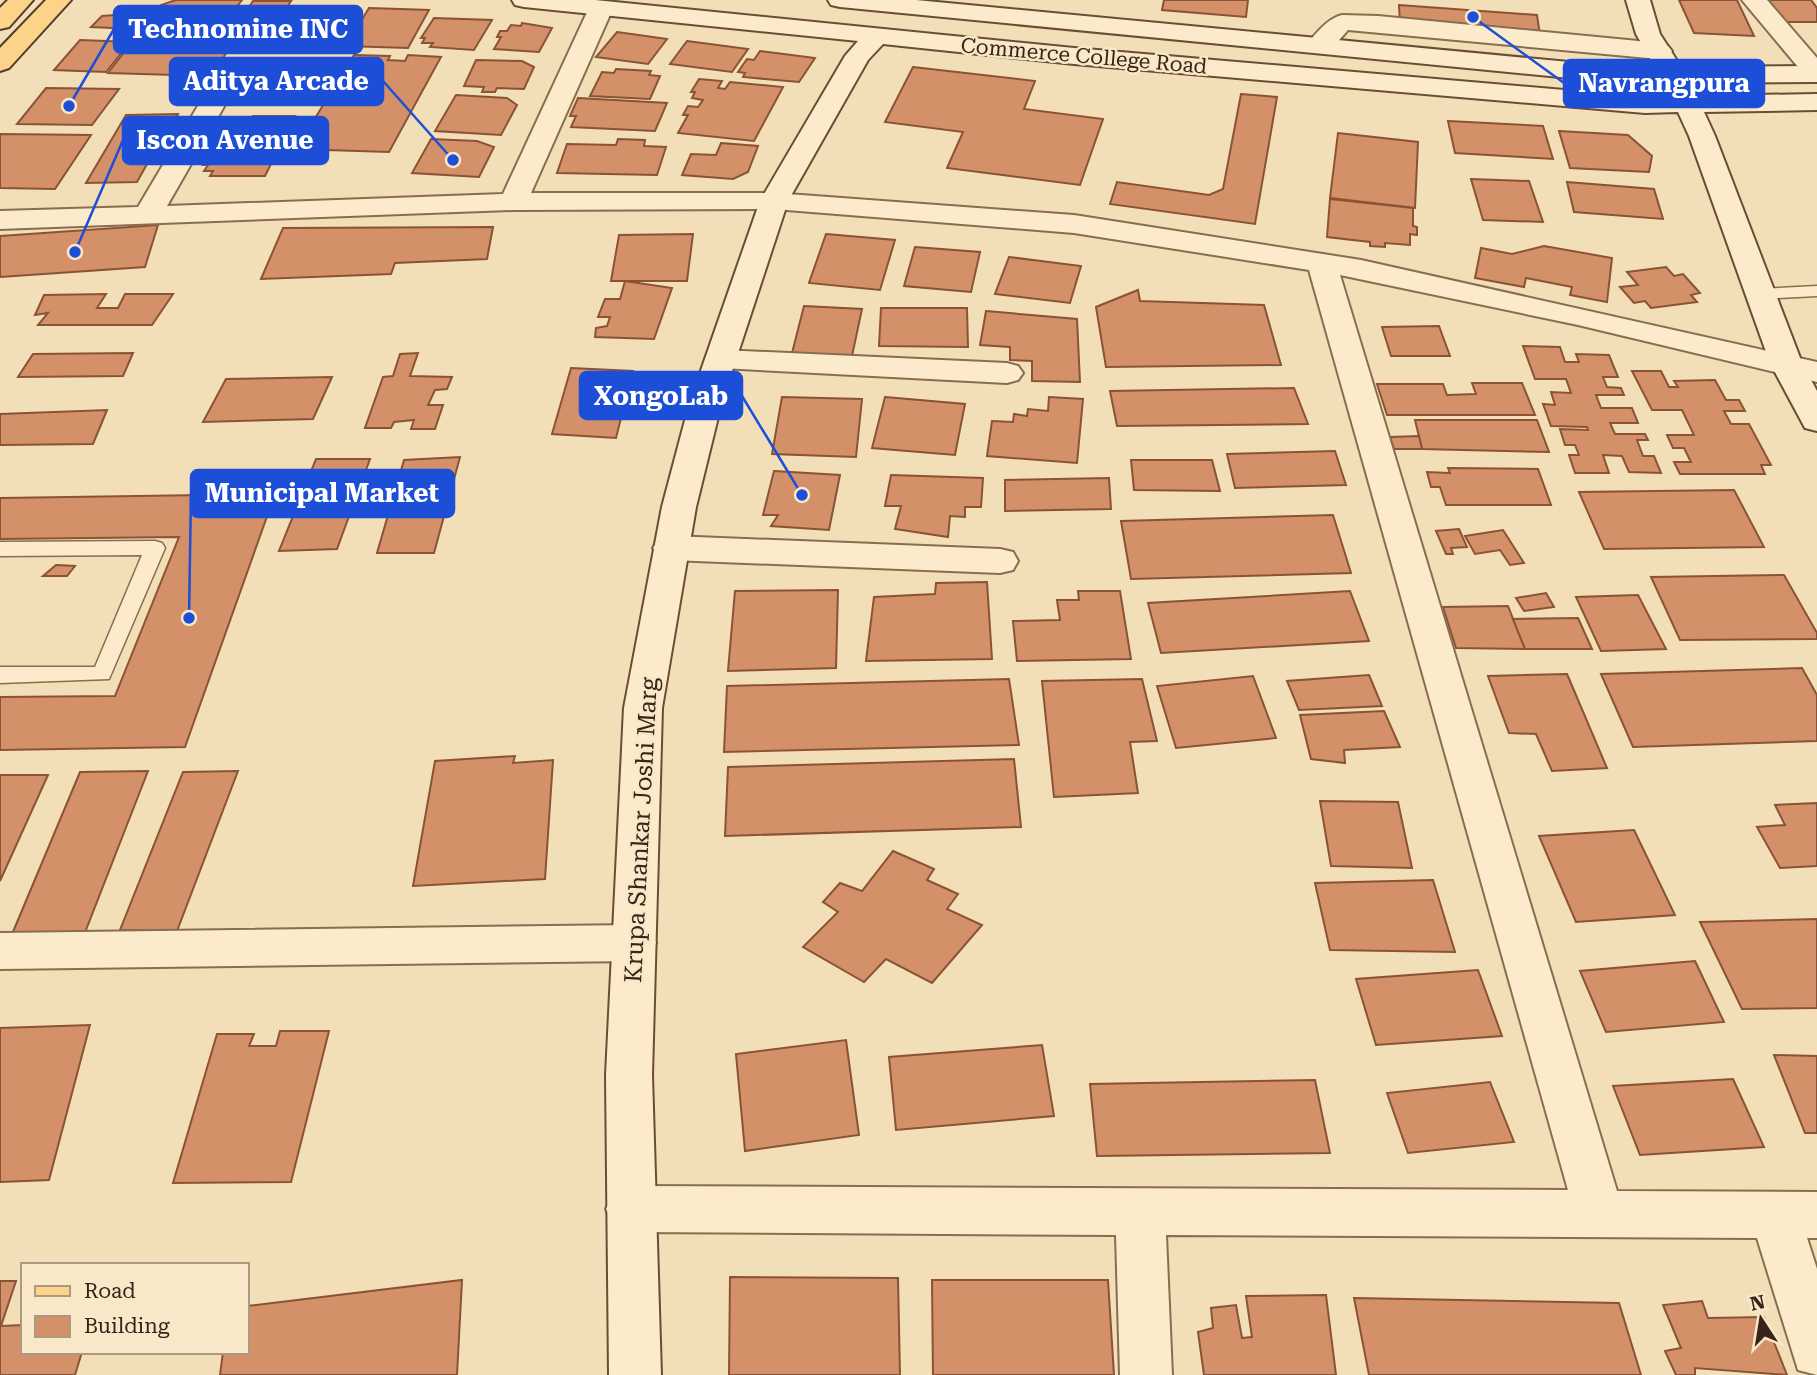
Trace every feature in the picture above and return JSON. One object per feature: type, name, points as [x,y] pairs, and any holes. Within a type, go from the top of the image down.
[{"type":"main road","points":[[0,22],[21,0]]},
{"type":"main road","points":[[0,63],[59,0]]},
{"type":"street","name":"Commerce College Road","points":[[524,0],[601,8],[886,14],[1319,46],[1580,71],[1673,75],[1817,74]]},
{"type":"street","name":"Commerce College Road","points":[[840,0],[886,14],[1645,105],[1817,102]]},
{"type":"street","points":[[1638,0],[1648,34],[1689,104],[1786,363],[1817,421]]},
{"type":"street","points":[[1754,0],[1817,74]]},
{"type":"street","points":[[513,202],[601,8]]},
{"type":"street","name":"Krupa Shankar Joshi Marg","points":[[635,1375],[629,1075],[643,708],[678,506],[705,405],[774,201],[843,81],[886,14]]},
{"type":"street","points":[[1319,46],[1342,22],[1378,23],[1658,51]]},
{"type":"street","points":[[148,214],[221,89]]},
{"type":"street","points":[[0,220],[513,202],[774,201],[1074,224],[1322,263],[1564,313],[1817,372]]},
{"type":"street","points":[[1322,263],[1599,1213]]},
{"type":"street","points":[[721,359],[1007,373]]},
{"type":"street","points":[[671,548],[1000,561]]},
{"type":"street","points":[[0,951],[634,943]]},
{"type":"street","points":[[631,1209],[1796,1215],[1817,1352]]},
{"type":"street","points":[[1140,1211],[1146,1375]]},
{"type":"lane","points":[[1760,294],[1817,291]]},
{"type":"lane","points":[[0,549],[155,548],[102,674],[0,675]]},
{"type":"building","points":[[176,0],[242,0],[235,9],[223,9],[205,32],[91,27],[102,16],[156,12],[161,5]]},
{"type":"building","points":[[1164,0],[1248,0],[1246,17],[1162,10]]},
{"type":"building","points":[[1679,0],[1737,0],[1754,36],[1694,33]]},
{"type":"building","points":[[1761,0],[1811,0],[1817,8],[1817,22],[1778,22]]},
{"type":"building","points":[[253,1],[291,1],[287,7],[346,8],[322,51],[251,50],[261,34],[232,34]]},
{"type":"building","points":[[1399,5],[1537,15],[1540,35],[1400,24]]},
{"type":"building","points":[[369,8],[429,10],[408,48],[346,46]]},
{"type":"building","points":[[434,18],[492,20],[474,50],[430,47],[433,43],[422,43],[425,38],[421,38]]},
{"type":"building","points":[[522,23],[552,28],[539,52],[494,49],[501,37],[497,37],[500,31],[507,31],[511,25],[521,26]]},
{"type":"building","points":[[617,32],[667,39],[648,64],[596,57]]},
{"type":"building","points":[[80,40],[130,42],[106,72],[54,70]]},
{"type":"building","points":[[687,41],[748,49],[732,72],[670,64]]},
{"type":"building","points":[[132,42],[232,45],[210,76],[108,73]]},
{"type":"building","points":[[760,51],[815,58],[799,82],[743,77],[745,73],[738,72],[747,59],[754,60]]},
{"type":"building","points":[[354,55],[390,56],[388,60],[405,61],[408,55],[441,57],[389,152],[296,149]]},
{"type":"building","points":[[476,60],[522,61],[534,67],[524,89],[497,88],[495,92],[482,92],[484,87],[464,86]]},
{"type":"building","points":[[913,67],[1035,81],[1024,109],[1103,119],[1080,185],[947,168],[963,132],[885,122]]},
{"type":"building","points":[[616,69],[651,71],[649,75],[660,76],[650,99],[590,96],[602,72],[614,73]]},
{"type":"building","points":[[699,79],[722,81],[718,88],[725,89],[730,82],[783,87],[754,141],[678,133],[688,115],[683,115],[688,106],[698,107],[703,100],[692,98],[695,92],[691,92]]},
{"type":"building","points":[[46,88],[119,89],[92,125],[17,124]]},
{"type":"building","points":[[1241,94],[1277,97],[1255,224],[1110,204],[1117,182],[1209,195],[1223,189]]},
{"type":"building","points":[[456,95],[507,98],[517,105],[501,135],[435,131]]},
{"type":"building","points":[[578,98],[667,103],[655,131],[571,127],[576,116],[570,116]]},
{"type":"building","points":[[178,114],[164,140],[146,140],[136,157],[151,157],[137,182],[86,183],[126,115]]},
{"type":"building","points":[[253,116],[295,116],[265,176],[210,176],[213,171],[204,171],[208,165],[203,165],[212,149],[234,149],[236,145],[244,145],[252,129],[246,129]]},
{"type":"building","points":[[1448,121],[1543,126],[1553,159],[1455,153]]},
{"type":"building","points":[[1559,131],[1628,135],[1652,156],[1649,172],[1570,168]]},
{"type":"building","points":[[1338,133],[1418,142],[1415,208],[1330,198]]},
{"type":"building","points":[[0,134],[91,135],[55,189],[0,188]]},
{"type":"building","points":[[431,139],[477,141],[494,147],[479,177],[412,173]]},
{"type":"building","points":[[618,139],[645,140],[644,146],[666,147],[657,175],[557,173],[567,144],[616,145]]},
{"type":"building","points":[[721,143],[758,146],[748,172],[733,179],[682,175],[691,154],[716,155]]},
{"type":"building","points":[[1471,179],[1529,181],[1543,222],[1483,220]]},
{"type":"building","points":[[1567,182],[1654,189],[1663,219],[1574,212]]},
{"type":"building","points":[[1330,199],[1413,208],[1413,226],[1417,227],[1417,235],[1410,234],[1410,245],[1385,243],[1385,247],[1370,246],[1370,242],[1327,237]]},
{"type":"building","points":[[158,225],[145,267],[0,277],[0,236]]},
{"type":"building","points":[[493,227],[487,259],[395,263],[391,274],[261,279],[283,228]]},
{"type":"building","points":[[693,234],[687,281],[611,281],[619,235]]},
{"type":"building","points":[[826,234],[895,240],[880,290],[809,283]]},
{"type":"building","points":[[1544,246],[1612,258],[1607,302],[1570,295],[1572,287],[1526,278],[1524,287],[1475,278],[1481,248],[1512,254]]},
{"type":"building","points":[[915,247],[980,252],[971,292],[904,286]]},
{"type":"building","points":[[1009,257],[1081,266],[1070,303],[995,294]]},
{"type":"building","points":[[1666,267],[1674,276],[1683,274],[1700,293],[1691,295],[1697,302],[1651,308],[1645,301],[1634,303],[1620,287],[1638,285],[1627,272]]},
{"type":"building","points":[[625,281],[672,288],[654,339],[595,337],[596,328],[607,326],[610,317],[598,317],[605,299],[620,299]]},
{"type":"building","points":[[1138,290],[1140,301],[1264,305],[1281,365],[1106,367],[1096,307]]},
{"type":"building","points":[[106,294],[97,308],[118,308],[125,294],[173,294],[152,325],[38,325],[48,313],[35,315],[44,295]]},
{"type":"building","points":[[804,306],[862,309],[852,356],[792,353]]},
{"type":"building","points":[[881,308],[967,308],[968,347],[879,346]]},
{"type":"building","points":[[986,311],[1077,319],[1080,382],[1032,381],[1032,361],[1010,360],[1010,347],[980,345]]},
{"type":"building","points":[[1439,326],[1450,356],[1391,356],[1382,327]]},
{"type":"building","points":[[1523,346],[1560,347],[1565,362],[1579,362],[1576,354],[1609,355],[1618,377],[1603,377],[1607,387],[1621,388],[1624,395],[1596,395],[1601,408],[1632,408],[1638,423],[1610,423],[1615,434],[1645,434],[1648,440],[1637,440],[1643,456],[1654,456],[1661,473],[1629,472],[1622,456],[1603,455],[1609,473],[1575,473],[1569,455],[1579,455],[1575,445],[1565,445],[1560,429],[1588,430],[1587,427],[1551,426],[1543,404],[1555,405],[1551,392],[1571,393],[1566,379],[1535,379]]},
{"type":"building","points":[[133,353],[123,376],[18,377],[33,354]]},
{"type":"building","points":[[418,353],[410,376],[452,377],[447,389],[435,390],[428,405],[443,405],[435,429],[411,429],[414,420],[394,422],[391,428],[365,428],[383,377],[393,376],[400,354]]},
{"type":"building","points":[[571,368],[633,371],[616,438],[552,434]]},
{"type":"building","points":[[1632,371],[1661,371],[1669,387],[1678,387],[1674,381],[1715,380],[1726,400],[1739,400],[1745,411],[1724,411],[1731,424],[1749,424],[1771,465],[1761,465],[1765,474],[1680,474],[1674,462],[1691,462],[1684,448],[1673,448],[1667,435],[1694,435],[1682,410],[1652,410]]},
{"type":"building","points":[[332,377],[313,419],[203,422],[226,379]]},
{"type":"building","points":[[1472,383],[1522,383],[1535,415],[1387,415],[1377,384],[1443,384],[1447,395],[1476,394]]},
{"type":"building","points":[[1294,388],[1308,424],[1117,426],[1110,391]]},
{"type":"building","points":[[782,397],[862,399],[856,457],[772,454]]},
{"type":"building","points":[[885,397],[965,404],[955,455],[872,448]]},
{"type":"building","points":[[1049,397],[1083,399],[1077,463],[987,456],[992,421],[1013,422],[1014,414],[1027,416],[1028,409],[1048,411]]},
{"type":"building","points":[[107,410],[93,444],[0,445],[0,414]]},
{"type":"building","points":[[1415,420],[1537,420],[1549,452],[1422,449]]},
{"type":"building","points":[[1419,436],[1422,449],[1394,449],[1390,437]]},
{"type":"building","points":[[1335,451],[1346,485],[1235,488],[1227,454]]},
{"type":"building","points":[[460,457],[434,553],[377,553],[404,460]]},
{"type":"building","points":[[316,459],[370,459],[337,549],[279,551]]},
{"type":"building","points":[[1131,460],[1212,460],[1220,491],[1134,490]]},
{"type":"building","points":[[1448,468],[1538,469],[1551,505],[1446,505],[1440,487],[1431,487],[1427,472],[1450,473]]},
{"type":"building","points":[[774,471],[840,475],[829,530],[771,526],[778,515],[763,515]]},
{"type":"building","points":[[891,475],[983,478],[981,507],[965,507],[965,517],[950,516],[948,537],[895,529],[901,506],[885,506]]},
{"type":"building","points":[[1109,478],[1111,509],[1005,511],[1005,480]]},
{"type":"building","points":[[1734,490],[1764,547],[1604,549],[1579,492]]},
{"type":"building","points":[[275,494],[185,747],[0,750],[0,697],[115,696],[179,537],[0,539],[0,498]]},
{"type":"building","points":[[1333,515],[1351,573],[1131,579],[1121,521]]},
{"type":"building","points":[[1459,529],[1467,547],[1451,548],[1453,554],[1446,554],[1436,531]]},
{"type":"building","points":[[1503,530],[1524,563],[1510,565],[1500,550],[1475,554],[1465,536]]},
{"type":"building","points":[[56,565],[75,566],[67,576],[43,576]]},
{"type":"building","points":[[1784,575],[1817,633],[1817,639],[1680,640],[1651,577]]},
{"type":"building","points":[[987,582],[992,659],[866,661],[874,597],[935,594],[936,583]]},
{"type":"building","points":[[838,590],[836,668],[728,671],[735,591]]},
{"type":"building","points":[[1078,591],[1120,591],[1131,659],[1017,661],[1013,621],[1060,620],[1057,600],[1079,600]]},
{"type":"building","points":[[1350,591],[1369,641],[1161,653],[1148,603]]},
{"type":"building","points":[[1546,593],[1554,607],[1524,611],[1516,598]]},
{"type":"building","points":[[1638,595],[1666,649],[1601,651],[1576,597]]},
{"type":"building","points":[[1508,606],[1525,649],[1456,648],[1443,607]]},
{"type":"building","points":[[1578,618],[1592,649],[1525,649],[1513,619]]},
{"type":"building","points":[[1802,668],[1817,695],[1817,741],[1633,747],[1601,674]]},
{"type":"building","points":[[1567,674],[1607,768],[1552,771],[1536,734],[1509,733],[1488,676]]},
{"type":"building","points":[[1369,675],[1382,706],[1299,710],[1287,681]]},
{"type":"building","points":[[1253,676],[1276,738],[1176,748],[1157,686]]},
{"type":"building","points":[[1009,679],[1019,745],[724,752],[727,686]]},
{"type":"building","points":[[1142,679],[1157,741],[1130,742],[1138,793],[1054,797],[1042,681]]},
{"type":"building","points":[[1384,711],[1400,747],[1344,750],[1345,763],[1311,759],[1300,715]]},
{"type":"building","points":[[515,756],[513,763],[553,760],[545,879],[413,886],[435,761]]},
{"type":"building","points":[[1014,759],[1021,827],[725,836],[728,767]]},
{"type":"building","points":[[148,771],[84,935],[10,939],[80,772]]},
{"type":"building","points":[[238,771],[177,931],[120,930],[183,772]]},
{"type":"building","points":[[0,775],[48,775],[0,881]]},
{"type":"building","points":[[1320,801],[1398,802],[1412,868],[1331,866]]},
{"type":"building","points":[[1817,803],[1817,866],[1780,868],[1757,827],[1785,825],[1775,805]]},
{"type":"building","points":[[1634,830],[1675,915],[1576,922],[1539,836]]},
{"type":"building","points":[[893,851],[934,869],[927,880],[958,894],[947,909],[982,925],[932,983],[886,959],[864,982],[803,947],[838,912],[823,902],[840,883],[862,891]]},
{"type":"building","points":[[1433,880],[1455,952],[1330,950],[1315,883]]},
{"type":"building","points":[[1817,919],[1817,1008],[1742,1009],[1700,922]]},
{"type":"building","points":[[1695,961],[1724,1022],[1606,1032],[1580,971]]},
{"type":"building","points":[[1478,970],[1502,1036],[1376,1045],[1356,979]]},
{"type":"building","points":[[90,1025],[49,1180],[0,1182],[0,1028]]},
{"type":"building","points":[[280,1031],[329,1031],[291,1182],[173,1183],[217,1034],[254,1034],[249,1046],[276,1046]]},
{"type":"building","points":[[846,1040],[859,1135],[745,1151],[736,1054]]},
{"type":"building","points":[[1042,1045],[1054,1116],[896,1130],[889,1057]]},
{"type":"building","points":[[1774,1055],[1817,1056],[1817,1133],[1805,1133]]},
{"type":"building","points":[[1733,1079],[1764,1147],[1640,1155],[1613,1086]]},
{"type":"building","points":[[1315,1080],[1330,1153],[1097,1156],[1090,1084]]},
{"type":"building","points":[[1490,1082],[1514,1142],[1408,1153],[1387,1093]]},
{"type":"building","points":[[730,1277],[898,1278],[900,1375],[729,1375]]},
{"type":"building","points":[[462,1280],[457,1375],[220,1375],[223,1354],[248,1354],[248,1306]]},
{"type":"building","points":[[932,1280],[1108,1280],[1114,1375],[933,1375]]},
{"type":"building","points":[[0,1281],[16,1281],[1,1326],[21,1325],[21,1354],[81,1354],[75,1375],[0,1375]]},
{"type":"building","points":[[1326,1295],[1336,1375],[1204,1375],[1198,1332],[1213,1328],[1211,1308],[1236,1305],[1242,1338],[1252,1337],[1246,1296]]},
{"type":"building","points":[[1354,1298],[1619,1303],[1641,1375],[1369,1375]]},
{"type":"building","points":[[1702,1301],[1708,1318],[1764,1317],[1787,1375],[1695,1368],[1695,1375],[1676,1375],[1665,1351],[1681,1348],[1663,1305]]},
{"type":"place","name":"Navrangpura","points":[[1473,17]]},
{"type":"place","name":"Technomine INC","points":[[69,106]]},
{"type":"place","name":"Aditya Arcade","points":[[453,160]]},
{"type":"place","name":"Iscon Avenue","points":[[75,252]]},
{"type":"place","name":"XongoLab","points":[[802,495]]},
{"type":"place","name":"Municipal Market","points":[[189,618]]}]
